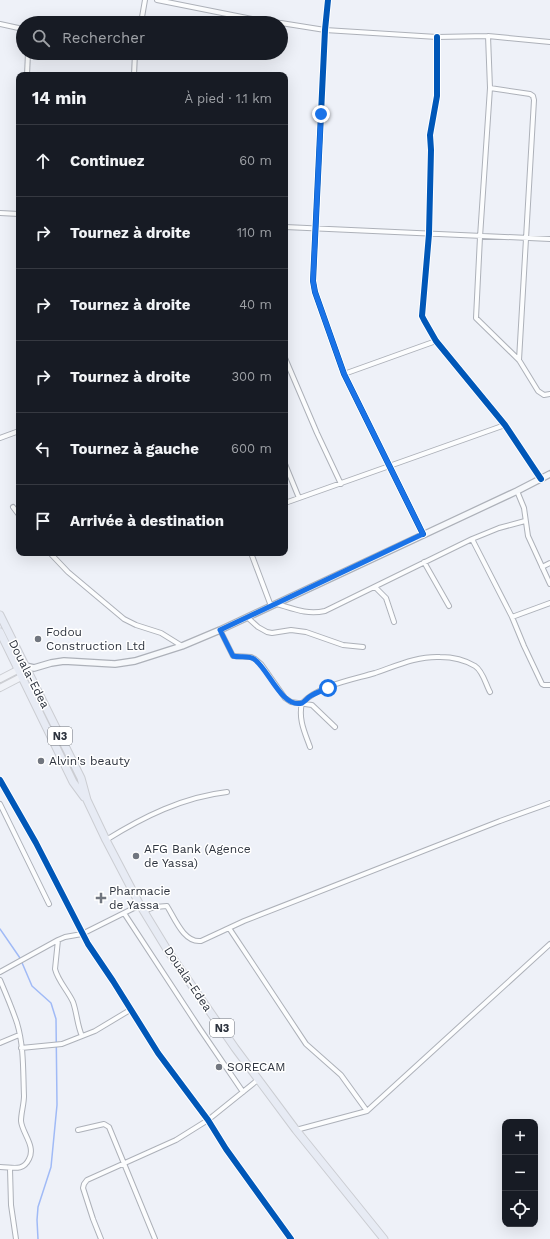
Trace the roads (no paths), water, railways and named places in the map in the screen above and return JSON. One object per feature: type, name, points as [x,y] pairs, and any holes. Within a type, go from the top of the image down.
[{"type":"highway","name":"Douala-Edea","points":[[0,615],[26,671],[80,778],[87,800],[106,840],[141,908],[199,997],[296,1130],[384,1239]]},
{"type":"highway","name":"Douala-Edea","points":[[0,632],[26,671]]},
{"type":"main road","points":[[0,679],[51,663],[64,661],[115,664],[135,661],[182,646],[277,604],[550,474]]},
{"type":"main road","points":[[0,688],[26,671]]},
{"type":"street","points":[[142,16],[145,0]]},
{"type":"street","points":[[157,0],[237,16]]},
{"type":"street","points":[[328,0],[325,30],[313,281],[315,292],[344,374],[423,534]]},
{"type":"street","points":[[0,24],[16,27]]},
{"type":"street","points":[[288,24],[325,30],[437,37],[488,36],[550,42]]},
{"type":"street","points":[[488,36],[490,88],[476,318],[518,360],[538,391],[544,395],[550,394]]},
{"type":"street","points":[[437,37],[437,96],[430,135],[429,234],[422,316],[436,340],[505,425],[541,479]]},
{"type":"street","points":[[27,72],[28,60]]},
{"type":"street","points":[[134,72],[135,60]]},
{"type":"street","points":[[490,88],[530,94],[533,96],[534,100],[518,360]]},
{"type":"street","points":[[0,213],[16,214]]},
{"type":"street","points":[[288,227],[550,240]]},
{"type":"street","points":[[344,374],[436,340]]},
{"type":"street","points":[[288,365],[341,484]]},
{"type":"street","points":[[288,502],[505,425]]},
{"type":"street","points":[[0,438],[16,432]]},
{"type":"street","points":[[288,471],[299,498]]},
{"type":"street","points":[[517,491],[524,508],[528,536],[550,584]]},
{"type":"street","points":[[13,507],[16,511]]},
{"type":"street","points":[[277,604],[304,612],[314,613],[325,611],[472,539],[500,528],[525,522]]},
{"type":"street","points":[[472,539],[512,617],[542,684],[550,685]]},
{"type":"street","points":[[53,556],[68,572],[124,618],[161,634],[182,646]]},
{"type":"street","points":[[252,556],[271,606]]},
{"type":"street","points":[[424,562],[448,606]]},
{"type":"street","points":[[542,566],[550,563]]},
{"type":"street","points":[[375,587],[386,598],[394,622]]},
{"type":"street","points":[[512,617],[550,603]]},
{"type":"street","points":[[247,617],[258,627],[267,632],[272,633],[291,630],[306,632],[344,645],[362,647]]},
{"type":"street","points":[[220,630],[233,656],[251,657],[256,659],[285,698],[291,702],[312,705],[317,708],[335,727]]},
{"type":"street","points":[[310,747],[302,726],[300,714],[302,703],[317,692],[347,680],[366,676],[420,658],[455,658],[468,662],[477,668],[490,692]]},
{"type":"street","points":[[0,780],[36,843],[82,934],[130,1010],[158,1053],[208,1120],[234,1160],[291,1239]]},
{"type":"street","points":[[106,840],[142,819],[162,810],[207,794],[227,792]]},
{"type":"street","points":[[0,972],[58,940],[65,937],[82,934],[124,913],[141,908],[167,906],[185,935],[196,942],[201,941],[244,921],[550,803]]},
{"type":"street","points":[[0,804],[49,904]]},
{"type":"street","points":[[124,913],[243,1092]]},
{"type":"street","points":[[229,928],[306,1044],[341,1075],[367,1111]]},
{"type":"street","points":[[58,940],[55,969],[56,974],[71,999],[78,1027],[82,1036]]},
{"type":"street","points":[[296,1130],[367,1111],[550,944]]},
{"type":"street","points":[[0,980],[12,1009],[19,1035],[24,1100],[21,1120],[31,1153],[30,1158],[25,1165],[18,1169],[0,1167]]},
{"type":"street","points":[[21,1048],[57,1045],[95,1031],[130,1010]]},
{"type":"street","points":[[0,1043],[19,1035]]},
{"type":"street","points":[[101,1239],[85,1195],[84,1184],[87,1180],[176,1140],[208,1120],[259,1079]]},
{"type":"street","points":[[78,1130],[102,1124],[106,1124],[109,1127],[155,1239]]},
{"type":"street","points":[[10,1169],[11,1204],[16,1239]]},
{"type":"waterway","points":[[0,929],[20,958],[32,986],[51,1003],[56,1019],[57,1105],[51,1167],[38,1207],[38,1239]]},
{"type":"place","name":"Fodou Construction Ltd","points":[[38,639]]},
{"type":"place","name":"Alvin's beauty","points":[[41,761]]},
{"type":"place","name":"AFG Bank (Agence de Yassa)","points":[[136,856]]},
{"type":"place","name":"Pharmacie de Yassa","points":[[101,898]]},
{"type":"place","name":"SORECAM","points":[[219,1067]]}]
